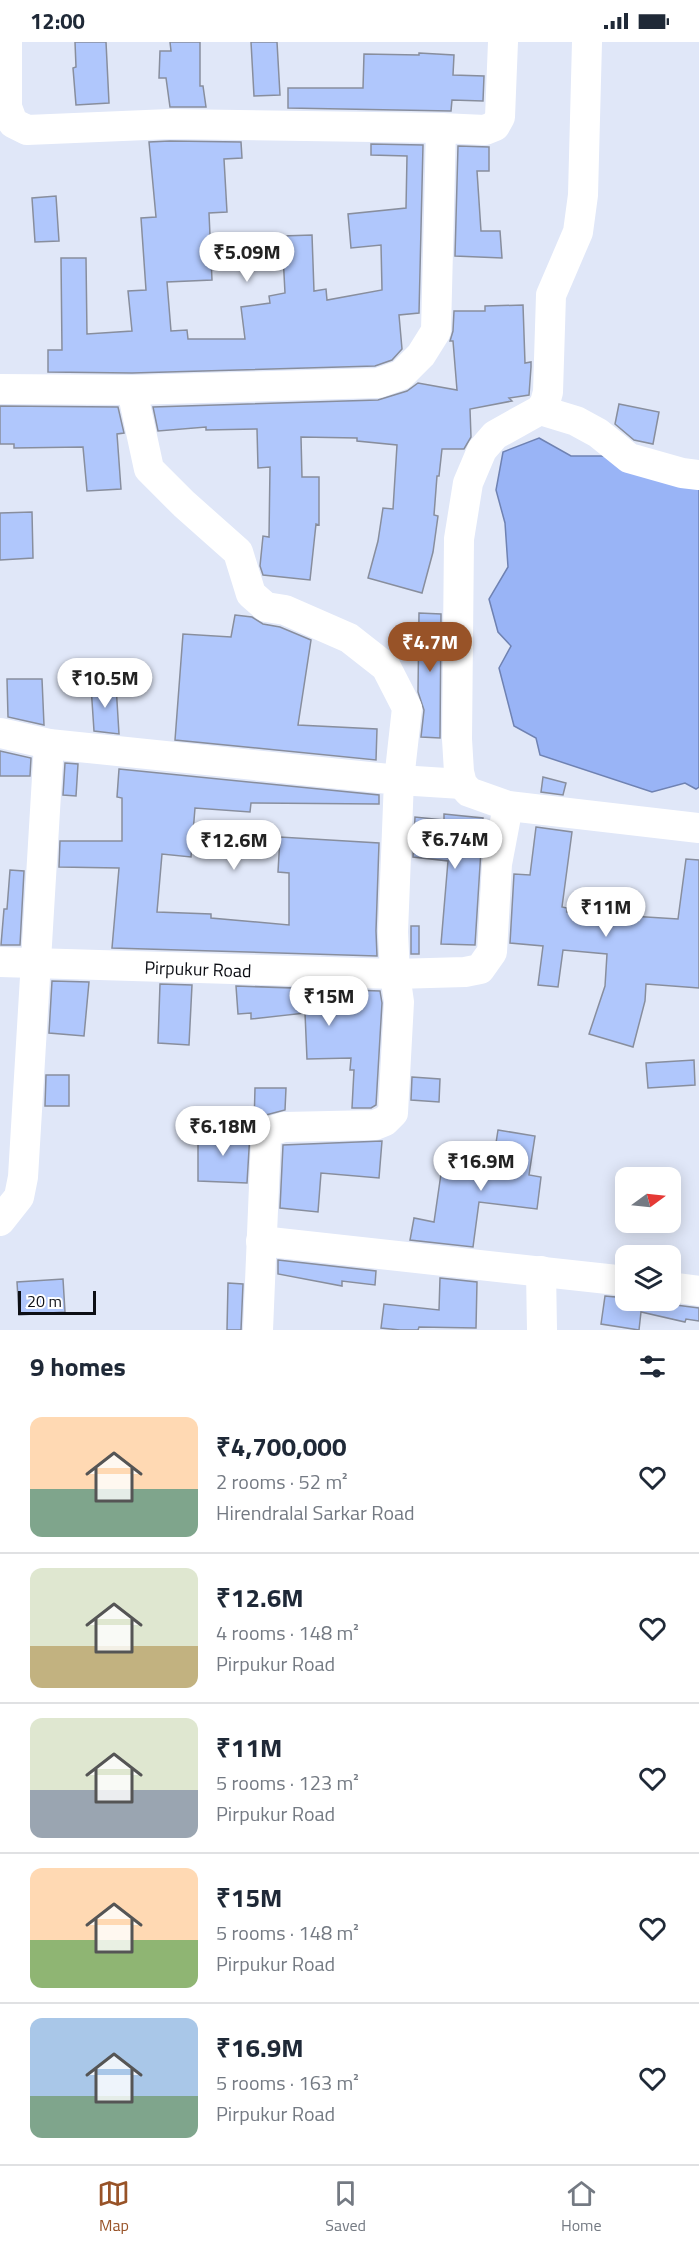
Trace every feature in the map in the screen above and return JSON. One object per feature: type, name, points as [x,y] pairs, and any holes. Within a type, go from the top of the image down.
[{"type":"street","points":[[7,42],[7,107],[13,123],[27,130],[170,124],[484,130],[495,126],[500,117],[503,42]]},
{"type":"street","points":[[587,42],[583,195],[578,232],[551,295],[548,392],[540,410],[495,435],[482,450],[468,483],[459,539],[457,739],[459,772],[462,784],[469,792],[508,806],[699,828]]},
{"type":"street","points":[[0,389],[132,390],[378,383],[401,375],[422,356],[436,331],[441,128]]},
{"type":"street","points":[[132,390],[149,469],[238,552],[251,594],[266,607],[285,610],[349,638],[386,667],[407,708],[399,780],[393,932],[394,974],[399,1002],[393,1113],[385,1121],[375,1125],[284,1127],[272,1131],[266,1138],[258,1330]]},
{"type":"street","points":[[540,410],[576,421],[598,433],[629,458],[682,473],[699,475]]},
{"type":"street","points":[[0,733],[49,744],[399,780],[462,784]]},
{"type":"street","points":[[0,1221],[19,1197],[23,1177],[49,744]]},
{"type":"street","name":"Pirpukur Road","points":[[0,962],[394,974],[465,972],[480,969],[492,952],[497,864],[508,806]]},
{"type":"street","points":[[261,1241],[615,1280]]},
{"type":"street","points":[[541,1271],[542,1330]]},
{"type":"street","points":[[681,1289],[699,1291]]},
{"type":"water","points":[[539,438],[571,456],[606,456],[699,484],[699,787],[696,789],[685,783],[652,792],[540,755],[536,738],[514,726],[499,668],[511,646],[498,632],[489,599],[508,567],[505,523],[496,490],[503,452]]},
{"type":"building","points":[[75,42],[106,42],[109,103],[76,105],[73,68],[76,67]]},
{"type":"building","points":[[170,42],[200,42],[200,86],[203,86],[206,107],[170,107],[166,78],[159,78],[160,51],[171,51]]},
{"type":"building","points":[[251,42],[277,42],[280,95],[254,96]]},
{"type":"building","points":[[419,53],[454,55],[453,75],[484,76],[483,101],[452,100],[451,111],[288,108],[288,88],[363,88],[364,54],[419,55]]},
{"type":"building","points":[[149,142],[241,142],[242,158],[224,159],[227,212],[209,213],[212,280],[167,282],[171,331],[187,330],[188,339],[245,339],[241,307],[270,303],[269,296],[285,293],[282,236],[312,235],[314,291],[326,289],[327,300],[382,290],[381,245],[351,248],[348,214],[406,208],[407,156],[371,155],[371,144],[423,145],[419,313],[399,315],[402,349],[392,360],[375,366],[132,373],[48,372],[48,350],[62,350],[61,258],[86,258],[87,334],[132,331],[128,291],[146,290],[141,218],[156,217]]},
{"type":"building","points":[[458,146],[489,147],[489,171],[477,171],[481,231],[500,231],[502,258],[455,256]]},
{"type":"building","points":[[56,196],[59,241],[35,242],[32,198]]},
{"type":"building","points":[[523,305],[525,363],[531,362],[529,395],[509,398],[512,401],[470,409],[471,437],[464,449],[442,449],[439,476],[437,476],[434,515],[438,516],[433,552],[422,593],[368,578],[378,541],[383,508],[393,509],[397,445],[357,441],[357,438],[301,437],[302,477],[319,477],[319,525],[316,524],[310,580],[263,575],[260,566],[263,536],[269,537],[270,467],[258,468],[257,429],[206,430],[206,427],[158,431],[153,407],[378,400],[407,391],[418,383],[457,390],[453,341],[450,341],[454,311],[485,311],[485,306]]},
{"type":"building","points":[[619,404],[659,412],[653,444],[634,440],[615,424]]},
{"type":"building","points":[[0,406],[118,407],[124,433],[117,434],[121,489],[87,491],[83,447],[14,448],[14,444],[0,444]]},
{"type":"building","points":[[32,512],[33,558],[0,560],[0,513]]},
{"type":"building","points":[[419,613],[441,614],[440,738],[421,737],[424,710],[418,692]]},
{"type":"building","points":[[235,615],[252,617],[263,624],[280,627],[311,640],[298,725],[377,729],[376,760],[175,740],[183,634],[231,637]]},
{"type":"building","points":[[7,679],[42,679],[44,725],[8,717]]},
{"type":"building","points":[[116,685],[119,734],[94,731],[91,686]]},
{"type":"building","points":[[0,751],[31,758],[30,776],[0,776]]},
{"type":"building","points":[[65,763],[78,764],[76,796],[63,795]]},
{"type":"building","points":[[119,769],[379,795],[379,804],[251,803],[250,812],[195,808],[191,857],[162,854],[157,912],[211,914],[211,918],[289,925],[289,873],[278,872],[280,837],[379,843],[377,956],[112,948],[119,868],[59,867],[60,841],[122,841],[122,798],[117,797]]},
{"type":"building","points":[[543,777],[566,783],[563,795],[541,792]]},
{"type":"building","points":[[444,814],[483,818],[475,945],[441,944],[448,861],[413,857],[415,817],[444,820]]},
{"type":"building","points":[[536,827],[572,832],[562,907],[567,908],[567,912],[678,919],[686,859],[699,860],[699,988],[646,984],[645,1001],[633,1047],[589,1034],[605,986],[607,954],[563,950],[558,987],[538,985],[543,946],[510,943],[514,874],[530,875]]},
{"type":"building","points":[[10,870],[24,871],[20,945],[1,945]]},
{"type":"building","points":[[411,926],[419,926],[419,954],[411,954]]},
{"type":"building","points":[[52,981],[89,982],[84,1036],[49,1033]]},
{"type":"building","points":[[160,984],[192,985],[189,1045],[158,1043]]},
{"type":"building","points":[[236,986],[380,991],[382,1003],[376,1105],[371,1108],[352,1108],[354,1070],[350,1070],[351,1058],[307,1059],[305,1013],[251,1019],[251,1013],[238,1014]]},
{"type":"building","points":[[694,1060],[695,1085],[648,1088],[646,1063]]},
{"type":"building","points":[[46,1075],[69,1075],[69,1106],[45,1106]]},
{"type":"building","points":[[412,1077],[440,1079],[439,1102],[411,1100]]},
{"type":"building","points":[[255,1088],[286,1088],[285,1110],[266,1115],[254,1125]]},
{"type":"building","points":[[498,1130],[535,1136],[529,1175],[541,1177],[537,1209],[479,1202],[473,1247],[410,1240],[414,1218],[434,1222],[442,1167],[491,1175]]},
{"type":"building","points":[[198,1131],[250,1133],[247,1183],[198,1181]]},
{"type":"building","points":[[382,1141],[379,1178],[321,1173],[318,1212],[280,1208],[283,1145]]},
{"type":"building","points":[[278,1260],[376,1271],[375,1285],[342,1281],[342,1286],[278,1274]]},
{"type":"building","points":[[440,1278],[477,1282],[476,1328],[419,1327],[418,1330],[400,1330],[381,1328],[384,1304],[439,1310]]},
{"type":"building","points":[[63,1279],[65,1312],[19,1315],[17,1282]]},
{"type":"building","points":[[228,1283],[243,1284],[241,1330],[227,1330]]},
{"type":"building","points":[[605,1296],[615,1297],[615,1311],[681,1311],[681,1306],[699,1308],[699,1321],[686,1319],[685,1322],[641,1312],[639,1330],[601,1324]]}]
